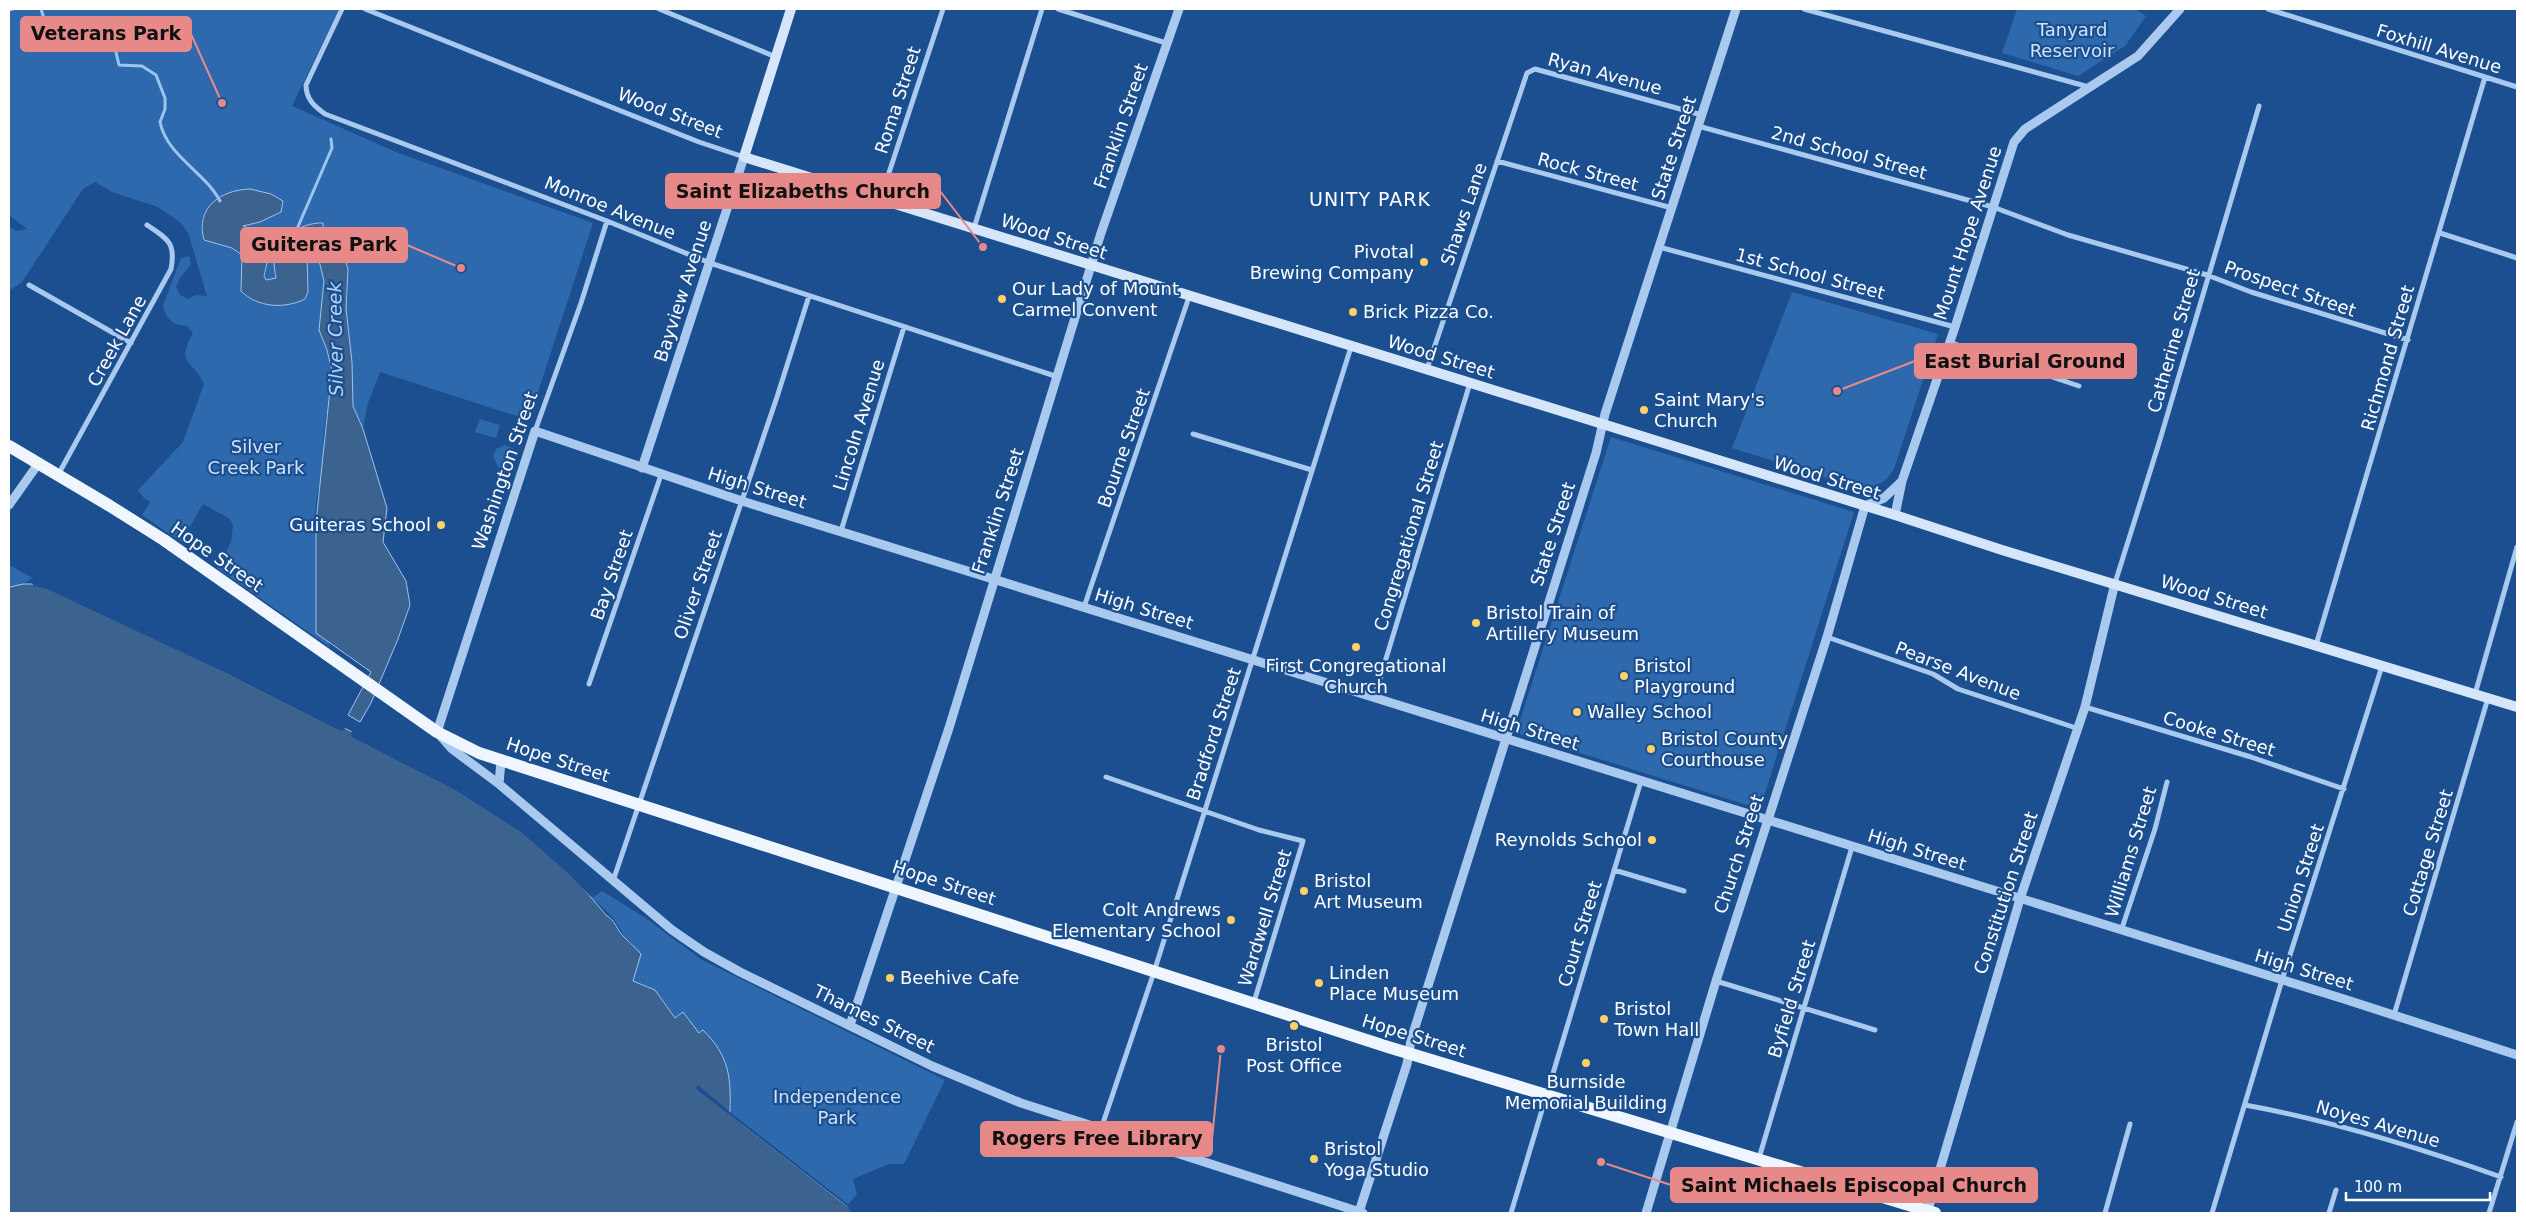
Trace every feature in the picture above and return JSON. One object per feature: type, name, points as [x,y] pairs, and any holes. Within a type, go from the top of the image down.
[{"type":"main road","name":"Bayview Avenue","points":[[744,157],[791,9]]},
{"type":"main road","name":"Wood Street","points":[[744,157],[1189,297],[1895,515],[2010,553],[2114,583],[2517,707]]},
{"type":"main road","name":"Hope Street","points":[[9,446],[164,540],[437,732],[500,761],[896,886],[1154,972],[1410,1053],[1930,1213]]},
{"type":"street","name":"Monroe Avenue","points":[[342,9],[306,85],[306,93],[312,103],[325,114],[607,221],[710,263],[1058,377]]},
{"type":"street","name":"Wood Street","points":[[365,9],[699,142],[744,157]]},
{"type":"street","points":[[659,9],[776,57]]},
{"type":"street","name":"Roma Street","points":[[880,200],[943,9]]},
{"type":"street","points":[[974,228],[1042,9]]},
{"type":"street","points":[[1058,9],[1166,43]]},
{"type":"street","name":"Franklin Street","points":[[850,1025],[948,728],[1092,265],[1179,9]]},
{"type":"street","name":"State Street","points":[[1360,1213],[1410,1053],[1411,1040],[1596,453],[1602,424],[1702,115],[1733,9]]},
{"type":"street","points":[[1804,9],[2092,88]]},
{"type":"street","name":"Mount Hope Avenue","points":[[1895,515],[1902,481],[1955,327],[2011,149],[2017,137],[2025,129],[2092,88],[2138,56],[2180,9]]},
{"type":"street","name":"Foxhill Avenue","points":[[2268,9],[2517,87]]},
{"type":"street","name":"Ryan Avenue","points":[[1530,70],[1535,69],[1702,115]]},
{"type":"street","name":"Shaws Lane","points":[[1427,370],[1523,77],[1530,70]]},
{"type":"street","name":"Richmond Street","points":[[2316,646],[2485,77]]},
{"type":"street","name":"Catherine Street","points":[[2114,583],[2159,444],[2207,275],[2259,106]]},
{"type":"street","name":"2nd School Street","points":[[1698,126],[1993,207]]},
{"type":"street","name":"Bayview Avenue","points":[[642,468],[744,157]]},
{"type":"street","name":"Rock Street","points":[[1497,161],[1672,208]]},
{"type":"street","name":"Prospect Street","points":[[1993,207],[2068,235],[2207,275],[2251,292],[2408,340]]},
{"type":"street","name":"Washington Street","points":[[437,732],[535,431],[582,303],[607,221]]},
{"type":"street","name":"Creek Lane","points":[[58,475],[171,269],[174,252],[169,242],[147,225]]},
{"type":"street","points":[[2440,233],[2517,258]]},
{"type":"street","name":"1st School Street","points":[[1659,247],[1955,327]]},
{"type":"street","points":[[29,285],[131,343]]},
{"type":"street","name":"Oliver Street","points":[[612,882],[742,501],[809,296]]},
{"type":"street","name":"Bourne Street","points":[[1084,607],[1189,297]]},
{"type":"street","name":"Lincoln Avenue","points":[[841,531],[904,327]]},
{"type":"street","points":[[1949,342],[2080,386]]},
{"type":"street","name":"Bradford Street","points":[[1101,1130],[1154,972],[1351,347]]},
{"type":"street","name":"Congregational Street","points":[[1374,698],[1470,383]]},
{"type":"street","name":"High Street","points":[[535,431],[742,501],[2282,980],[2517,1055]]},
{"type":"street","points":[[1193,434],[1312,470]]},
{"type":"street","points":[[9,505],[38,464]]},
{"type":"street","name":"Bay Street","points":[[590,684],[661,475]]},
{"type":"street","name":"Mount Hope Avenue","points":[[1864,506],[1884,498],[1902,481]]},
{"type":"street","name":"Church Street","points":[[1646,1213],[1766,821],[1827,637],[1864,506]]},
{"type":"street","points":[[2475,694],[2517,547]]},
{"type":"street","name":"Constitution Street","points":[[1930,1213],[2020,899],[2086,708],[2114,583]]},
{"type":"street","name":"Pearse Avenue","points":[[1827,637],[1933,674],[1958,689],[2079,729]]},
{"type":"street","name":"Union Street","points":[[2212,1213],[2282,980],[2382,666]]},
{"type":"street","name":"Cottage Street","points":[[2394,1015],[2488,698]]},
{"type":"street","name":"Cooke Street","points":[[2086,708],[2251,757],[2344,789]]},
{"type":"street","name":"Thames Street","points":[[437,732],[452,749],[499,784],[612,882],[672,930],[704,952],[740,972],[932,1066],[980,1087],[1059,1117],[1360,1213]]},
{"type":"street","points":[[499,784],[500,761]]},
{"type":"street","points":[[1106,777],[1204,811]]},
{"type":"street","name":"Court Street","points":[[1511,1213],[1548,1096],[1641,781]]},
{"type":"street","name":"Williams Street","points":[[2120,931],[2155,828],[2167,782]]},
{"type":"street","name":"Wardwell Street","points":[[1204,811],[1259,830],[1303,841],[1254,1003]]},
{"type":"street","name":"Byfield Street","points":[[1759,1159],[1852,847]]},
{"type":"street","points":[[1614,870],[1684,891]]},
{"type":"street","points":[[1716,981],[1875,1030]]},
{"type":"street","name":"Noyes Avenue","points":[[2245,1105],[2284,1112],[2377,1136],[2501,1177]]},
{"type":"street","points":[[2489,1213],[2517,1122]]},
{"type":"street","points":[[2105,1213],[2130,1124]]},
{"type":"street","points":[[2329,1213],[2336,1190]]},
{"type":"green space","name":"Silver Creek Park","points":[[9,9],[339,9],[292,106],[396,152],[593,223],[529,420],[380,372],[368,403],[363,429],[353,406],[352,364],[349,363],[342,331],[333,320],[333,300],[337,307],[345,309],[348,293],[344,267],[334,244],[322,228],[310,230],[298,236],[286,244],[278,253],[276,281],[264,282],[268,255],[265,242],[260,236],[243,226],[265,220],[266,214],[257,205],[225,196],[207,209],[201,225],[204,240],[232,248],[242,255],[241,291],[253,300],[267,303],[297,303],[308,292],[306,260],[315,248],[324,265],[323,327],[332,343],[335,357],[334,402],[326,416],[323,440],[325,456],[316,501],[314,532],[320,546],[318,576],[320,615],[331,648],[217,568],[231,542],[233,525],[230,519],[203,504],[181,542],[142,515],[150,502],[138,490],[183,442],[204,384],[185,357],[185,352],[193,333],[187,326],[171,321],[166,315],[163,306],[181,258],[189,256],[191,265],[180,278],[176,287],[180,295],[188,299],[196,295],[207,296],[188,233],[181,223],[158,207],[112,192],[95,182],[83,189],[22,282],[9,291],[9,227],[17,231],[27,229],[9,215]]},
{"type":"green space","name":"Tanyard Reservoir","points":[[2017,9],[2135,9],[2146,16],[2125,46],[2078,76],[2002,53]]},
{"type":"green space","points":[[1792,292],[1938,334],[1894,469],[1880,484],[1859,488],[1732,448]]},
{"type":"green space","points":[[480,419],[500,425],[496,438],[475,432]]},
{"type":"green space","points":[[1611,437],[1854,512],[1760,809],[1516,733]]},
{"type":"green space","points":[[505,445],[513,448],[507,470],[498,467],[493,456],[496,449]]},
{"type":"green space","points":[[9,565],[33,578],[23,584],[11,587],[9,590]]},
{"type":"green space","name":"Independence Park","points":[[602,891],[644,917],[702,960],[945,1080],[904,1164],[889,1164],[853,1179],[857,1194],[847,1206],[727,1113],[703,1030],[699,1034],[682,1013],[676,1018],[655,990],[633,981],[632,943],[610,915],[592,898]]},
{"type":"water","points":[[250,189],[271,194],[283,201],[281,212],[260,222],[243,226],[259,234],[270,250],[264,276],[266,280],[276,278],[274,254],[281,241],[301,227],[316,223],[323,223],[323,231],[342,249],[348,269],[346,309],[352,362],[353,406],[363,429],[387,508],[383,542],[406,581],[410,605],[371,703],[360,722],[348,715],[371,672],[316,633],[316,522],[332,371],[327,350],[319,330],[324,281],[317,252],[315,248],[311,249],[307,254],[308,292],[305,299],[289,304],[272,305],[255,301],[241,291],[242,255],[232,248],[204,240],[203,219],[212,203],[229,193]]},
{"type":"water","points":[[23,584],[39,584],[418,763],[528,832],[566,868],[612,920],[621,934],[641,954],[633,981],[655,990],[675,1018],[683,1012],[699,1033],[703,1030],[712,1040],[727,1067],[730,1087],[730,1111],[728,1113],[856,1213],[9,1213],[9,590],[10,587]]},
{"type":"pier","points":[[31,581],[40,581],[277,692],[344,725],[345,730],[342,731],[335,728],[230,675],[47,589],[34,586]]},
{"type":"pier","points":[[353,729],[422,762],[517,822],[547,846],[573,872],[589,890],[590,896],[568,873],[521,832],[457,791],[352,737]]},
{"type":"pier","points":[[698,1085],[859,1213],[851,1212],[847,1206],[695,1088]]},
{"type":"pier","points":[[910,1200],[933,1206],[939,1213],[904,1211]]},
{"type":"waterway","name":"Silver Creek","points":[[9,10],[13,9]]},
{"type":"waterway","name":"Silver Creek","points":[[41,9],[45,22],[64,30],[75,29],[92,20],[100,21],[112,35],[119,65],[142,66],[156,75],[165,98],[165,109],[160,122],[164,134],[170,145],[205,181],[220,201]]},
{"type":"waterway","points":[[299,233],[297,229],[332,148],[331,139]]},
{"type":"place","name":"Veterans Park","points":[[222,103]]},
{"type":"place","name":"Saint Elizabeths Church","points":[[983,247]]},
{"type":"place","name":"Pivotal Brewing Company","points":[[1424,262]]},
{"type":"place","name":"Guiteras Park","points":[[461,268]]},
{"type":"place","name":"Our Lady of Mount Carmel Convent","points":[[1002,299]]},
{"type":"place","name":"Brick Pizza Co.","points":[[1353,312]]},
{"type":"place","name":"East Burial Ground","points":[[1837,391]]},
{"type":"place","name":"Saint Mary's Church","points":[[1644,410]]},
{"type":"place","name":"Guiteras School","points":[[441,525]]},
{"type":"place","name":"Bristol Train of Artillery Museum","points":[[1476,623]]},
{"type":"place","name":"First Congregational Church","points":[[1356,647]]},
{"type":"place","name":"Bristol Playground","points":[[1624,676]]},
{"type":"place","name":"Walley School","points":[[1577,712]]},
{"type":"place","name":"Bristol County Courthouse","points":[[1651,749]]},
{"type":"place","name":"Reynolds School","points":[[1652,840]]},
{"type":"place","name":"Bristol Art Museum","points":[[1304,891]]},
{"type":"place","name":"Colt Andrews Elementary School","points":[[1231,920]]},
{"type":"place","name":"Beehive Cafe","points":[[890,978]]},
{"type":"place","name":"Linden Place Museum","points":[[1319,983]]},
{"type":"place","name":"Bristol Town Hall","points":[[1604,1019]]},
{"type":"place","name":"Bristol Post Office","points":[[1294,1026]]},
{"type":"place","name":"Rogers Free Library","points":[[1221,1049]]},
{"type":"place","name":"Burnside Memorial Building","points":[[1586,1063]]},
{"type":"place","name":"Bristol Yoga Studio","points":[[1314,1159]]},
{"type":"place","name":"Saint Michaels Episcopal Church","points":[[1601,1162]]},
{"type":"district","name":"UNITY PARK","points":[[1370,199]]}]
